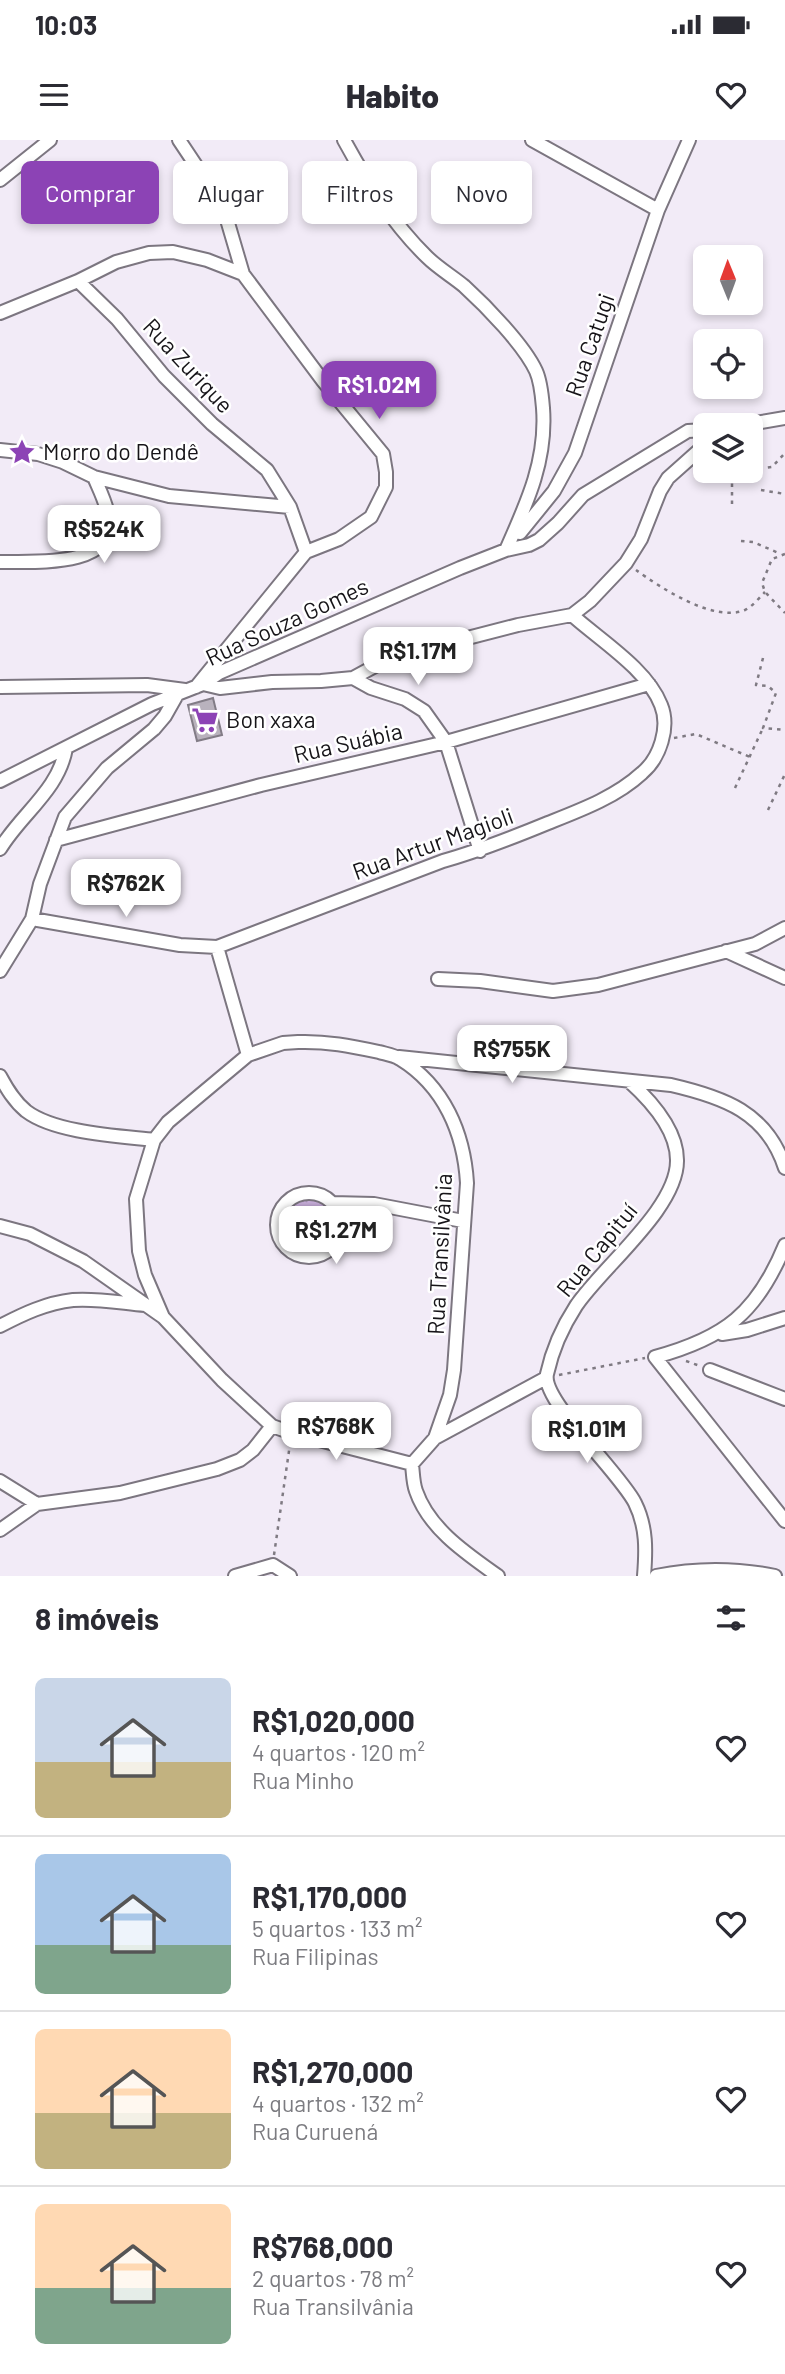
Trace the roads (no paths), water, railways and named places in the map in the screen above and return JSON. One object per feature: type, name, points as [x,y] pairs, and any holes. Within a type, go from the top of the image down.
[{"type":"street","points":[[0,180],[50,140]]},
{"type":"street","points":[[0,971],[32,919],[40,884],[65,817],[107,768],[154,729],[191,689],[306,552],[339,539],[371,517],[386,487],[383,454],[323,381],[243,274],[223,206],[180,140]]},
{"type":"street","points":[[344,140],[369,185],[394,220],[427,257],[464,286],[526,355],[537,372],[544,424],[541,457],[523,514],[506,550]]},
{"type":"street","points":[[532,140],[658,211]]},
{"type":"street","name":"Rua Catugi","points":[[506,550],[554,491],[575,453],[658,211],[689,140]]},
{"type":"street","points":[[0,313],[79,281],[116,262],[149,253],[173,252],[207,260],[243,274]]},
{"type":"street","name":"Rua Zurique","points":[[79,281],[117,319],[164,376],[212,424],[267,470],[290,507],[306,552]]},
{"type":"street","points":[[763,422],[785,418]]},
{"type":"street","name":"Rua Souza Gomes","points":[[0,781],[152,704],[191,689],[219,673],[295,639],[506,550],[539,540],[583,495],[688,431],[693,431]]},
{"type":"street","points":[[0,450],[38,454],[94,477],[170,496],[290,507]]},
{"type":"street","points":[[0,687],[147,685],[191,689],[353,678],[388,659],[518,625],[572,615],[590,601],[626,563],[641,539],[668,478],[693,456]]},
{"type":"street","points":[[0,562],[82,556],[100,548],[106,538],[109,522],[94,477]]},
{"type":"street","points":[[572,615],[649,684]]},
{"type":"street","points":[[353,678],[371,688],[405,699],[424,711],[446,742],[480,851]]},
{"type":"street","name":"Rua Artur Magioli","points":[[32,919],[169,943],[217,947],[443,861],[480,851],[596,804],[644,772],[662,740],[665,716],[649,684]]},
{"type":"street","name":"Rua Suábia","points":[[55,839],[261,785],[446,742],[649,684]]},
{"type":"street","points":[[0,849],[10,831],[58,774],[66,747]]},
{"type":"street","points":[[438,979],[481,981],[553,992],[598,985],[755,944],[785,928]]},
{"type":"street","points":[[217,947],[248,1055]]},
{"type":"street","points":[[726,951],[785,978]]},
{"type":"street","name":"Rua Transilvânia","points":[[316,1041],[351,1045],[398,1057],[436,1090],[458,1130],[466,1160],[467,1183],[454,1370],[445,1412],[435,1438],[412,1464],[272,1426],[222,1380],[163,1317],[145,1275],[139,1251],[136,1199],[154,1140],[168,1122],[248,1055],[283,1043],[316,1041]]},
{"type":"street","points":[[398,1057],[671,1085],[714,1095],[733,1105],[763,1129],[773,1141],[785,1168]]},
{"type":"street","points":[[0,1076],[8,1092],[28,1112],[56,1125],[92,1133],[154,1140]]},
{"type":"street","name":"Rua Capituí","points":[[546,1378],[565,1325],[577,1305],[655,1213],[673,1184],[678,1159],[671,1134],[645,1095],[629,1081]]},
{"type":"street","points":[[332,1203],[341,1223],[340,1234],[327,1252],[316,1257],[305,1257],[294,1254],[285,1247],[276,1227],[277,1216],[282,1206],[301,1194],[323,1196],[332,1203],[374,1203],[463,1221]]},
{"type":"street","points":[[0,1226],[30,1234],[83,1261],[163,1317]]},
{"type":"street","points":[[718,1334],[738,1320],[765,1287],[785,1245]]},
{"type":"street","points":[[0,1326],[27,1312],[75,1300],[146,1305]]},
{"type":"street","points":[[785,1318],[747,1330],[718,1334],[661,1355],[785,1521]]},
{"type":"street","points":[[710,1370],[785,1399]]},
{"type":"street","points":[[435,1438],[546,1378],[550,1392],[559,1405],[617,1476],[636,1504],[645,1532],[645,1556],[653,1576],[685,1570],[757,1572],[775,1576]]},
{"type":"street","points":[[0,1530],[37,1504],[120,1493],[218,1469],[240,1460],[253,1450],[272,1426]]},
{"type":"street","points":[[412,1464],[416,1490],[429,1517],[463,1550],[498,1576]]},
{"type":"street","points":[[0,1481],[37,1504]]},
{"type":"street","points":[[235,1576],[273,1565],[290,1576]]},
{"type":"place","name":"Morro do Dendê","points":[[22,452]]},
{"type":"place","name":"Bon xaxa","points":[[205,720]]}]
